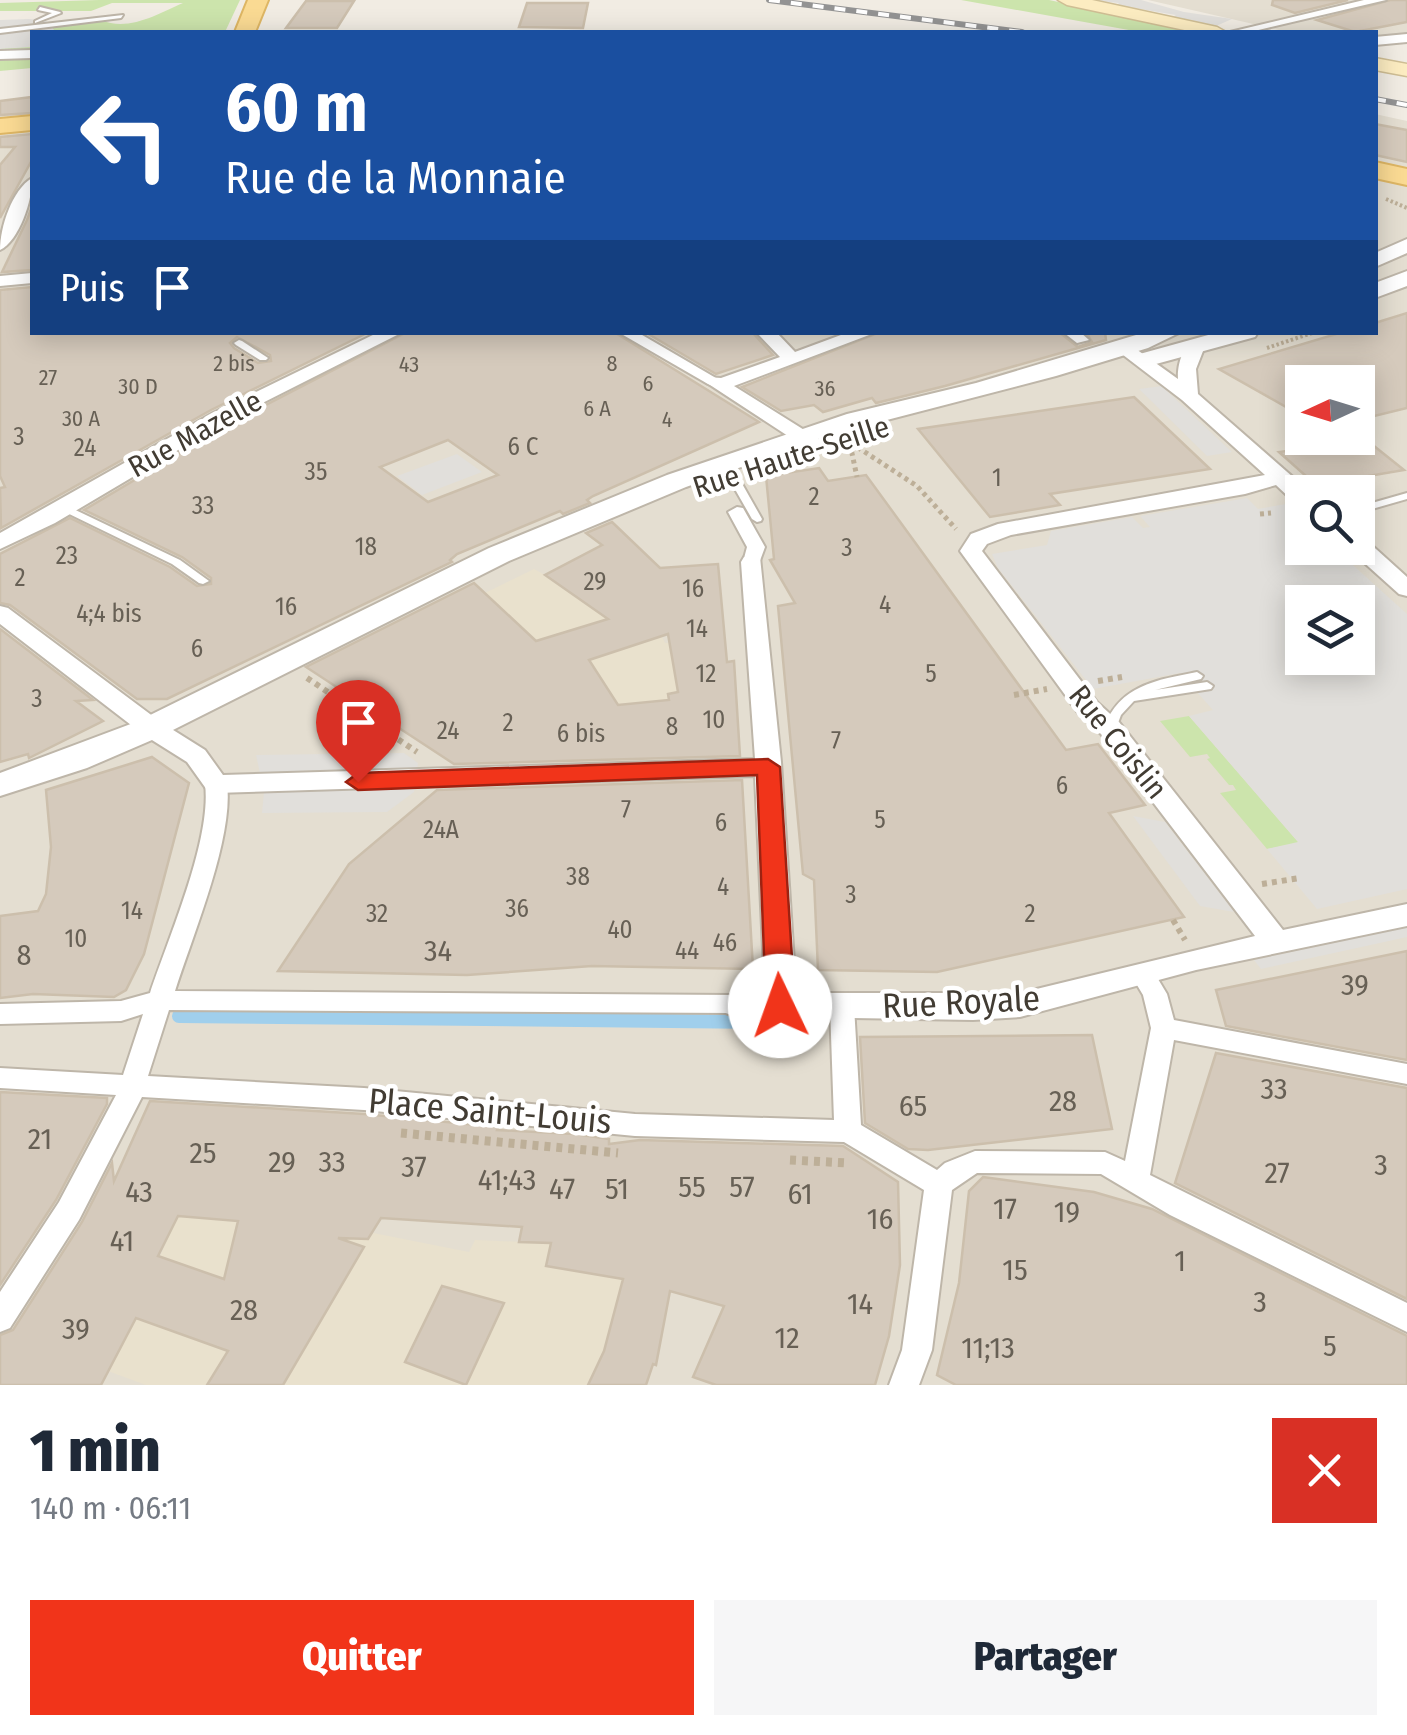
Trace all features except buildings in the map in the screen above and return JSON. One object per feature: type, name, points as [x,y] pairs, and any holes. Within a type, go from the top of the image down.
[{"type":"main road","points":[[245,30],[258,0]]},
{"type":"main road","points":[[1066,0],[1208,30]]},
{"type":"main road","points":[[1378,65],[1407,70]]},
{"type":"main road","points":[[0,126],[30,123]]},
{"type":"main road","points":[[0,134],[30,131]]},
{"type":"main road","points":[[1378,171],[1407,178]]},
{"type":"main road","points":[[1378,190],[1407,193]]},
{"type":"street","points":[[1246,30],[1380,0]]},
{"type":"street","points":[[1284,22],[1311,30]]},
{"type":"street","points":[[1378,41],[1407,38]]},
{"type":"street","points":[[0,55],[30,54]]},
{"type":"street","points":[[0,245],[30,187]]},
{"type":"street","points":[[1378,260],[1407,245]]},
{"type":"street","points":[[0,281],[30,278]]},
{"type":"street","points":[[1378,287],[1407,278]]},
{"type":"street","name":"Rue Mazelle","points":[[0,542],[293,377],[387,335]]},
{"type":"street","points":[[630,335],[810,441]]},
{"type":"street","points":[[768,335],[792,359]]},
{"type":"street","points":[[716,383],[860,335]]},
{"type":"street","name":"Rue Haute-Seille","points":[[1133,354],[1165,335]]},
{"type":"street","name":"Rue Haute-Seille","points":[[0,784],[96,753],[153,729],[352,632],[383,610],[570,523],[810,441],[898,421],[1133,354],[1196,346],[1236,335]]},
{"type":"street","points":[[1189,396],[1187,370],[1196,346]]},
{"type":"street","points":[[1133,354],[1189,396],[1285,482]]},
{"type":"street","points":[[979,538],[1038,522],[1216,494],[1280,477]]},
{"type":"street","points":[[0,1014],[121,1011],[159,1000],[780,1006],[768,767],[752,562],[756,547],[736,512]]},
{"type":"street","name":"Rue Coislin","points":[[979,538],[972,551],[975,559],[1276,943]]},
{"type":"street","points":[[1375,561],[1407,589]]},
{"type":"street","points":[[0,613],[153,729],[196,756],[216,784],[218,799],[207,854],[130,1091],[69,1210],[0,1318]]},
{"type":"street","points":[[216,784],[768,767]]},
{"type":"street","name":"Rue Royale","points":[[780,1006],[1020,1005],[1407,915]]},
{"type":"street","points":[[1135,1180],[1164,1028],[1155,994],[1143,976]]},
{"type":"street","points":[[842,1006],[848,1132]]},
{"type":"street","points":[[1164,1028],[1407,1074]]},
{"type":"street","name":"Place Saint-Louis","points":[[0,1078],[130,1091],[364,1099],[567,1121],[848,1132],[939,1184]]},
{"type":"street","points":[[904,1385],[917,1350],[939,1184],[975,1162],[1106,1163],[1168,1199],[1407,1318]]},
{"type":"lane","points":[[0,29],[58,13],[40,8]]},
{"type":"lane","points":[[0,29],[121,16]]},
{"type":"lane","points":[[239,343],[264,358]]},
{"type":"lane","points":[[727,471],[758,520]]},
{"type":"lane","points":[[1375,505],[1404,496]]},
{"type":"lane","points":[[65,508],[176,562],[203,582]]},
{"type":"lane","points":[[1110,728],[1113,712],[1133,697],[1202,681]]},
{"type":"path","points":[[1378,192],[1407,208]]},
{"type":"path","points":[[856,476],[850,442],[917,486],[950,526],[979,538]]},
{"type":"path","points":[[1260,514],[1271,513]]},
{"type":"path","points":[[302,675],[433,763],[431,780]]},
{"type":"shaded area","points":[[1091,0],[1141,0],[1232,19],[1216,26]]},
{"type":"shaded area","points":[[1148,0],[1407,0],[1407,42],[1378,44],[1378,30],[1279,30]]},
{"type":"shaded area","points":[[0,20],[46,21],[54,30],[30,30],[30,47],[0,49]]},
{"type":"shaded area","points":[[30,113],[30,335],[1378,335],[1378,115],[1407,121],[1407,1385],[0,1385],[0,116]]},
{"type":"shaded area","points":[[1162,386],[1232,452],[1207,456],[1139,389]]},
{"type":"shaded area","points":[[457,454],[482,472],[422,495],[397,476]]},
{"type":"shaded area","points":[[1247,498],[1258,509],[1285,504],[1285,565],[1353,565],[1375,585],[1285,585],[1285,675],[1375,675],[1375,585],[1407,614],[1407,889],[1317,909],[1267,849],[1298,842],[1189,716],[1213,710],[1180,673],[1093,689],[998,568],[992,554],[1047,545],[1051,531],[1132,517],[1143,528],[1150,527],[1140,516]]},
{"type":"shaded area","points":[[602,545],[649,609],[665,643],[725,639],[728,662],[677,664],[676,693],[668,694],[669,700],[645,703],[652,732],[444,613],[534,569],[545,575]]},
{"type":"shaded area","points":[[404,753],[418,763],[414,792],[387,812],[262,813],[264,792],[256,755]]},
{"type":"shaded area","points":[[1133,816],[1165,822],[1234,912],[1200,906]]},
{"type":"shaded area","points":[[1407,927],[1407,937],[1261,969],[1254,960]]},
{"type":"shaded area","points":[[178,1216],[353,1229],[469,1252],[475,1240],[551,1243],[546,1266],[626,1270],[604,1351],[588,1385],[146,1385],[108,1371]]},
{"type":"green space","points":[[240,0],[226,30],[35,30],[101,20],[132,23],[183,3],[112,3],[91,11],[0,11],[0,3]]},
{"type":"green space","points":[[961,0],[1049,0],[1191,30],[1129,30]]},
{"type":"green space","points":[[28,31],[30,68],[0,71],[0,46]]},
{"type":"green space","points":[[1189,716],[1299,843],[1267,849],[1220,793],[1236,790],[1233,785],[1207,759],[1207,754],[1190,757],[1160,721]]},
{"type":"waterway","points":[[179,1016],[770,1022]]},
{"type":"railway","points":[[769,0],[1006,30]]},
{"type":"railway","points":[[1378,100],[1407,105]]},
{"type":"route","points":[[358,782],[768,767],[780,1006]]}]
